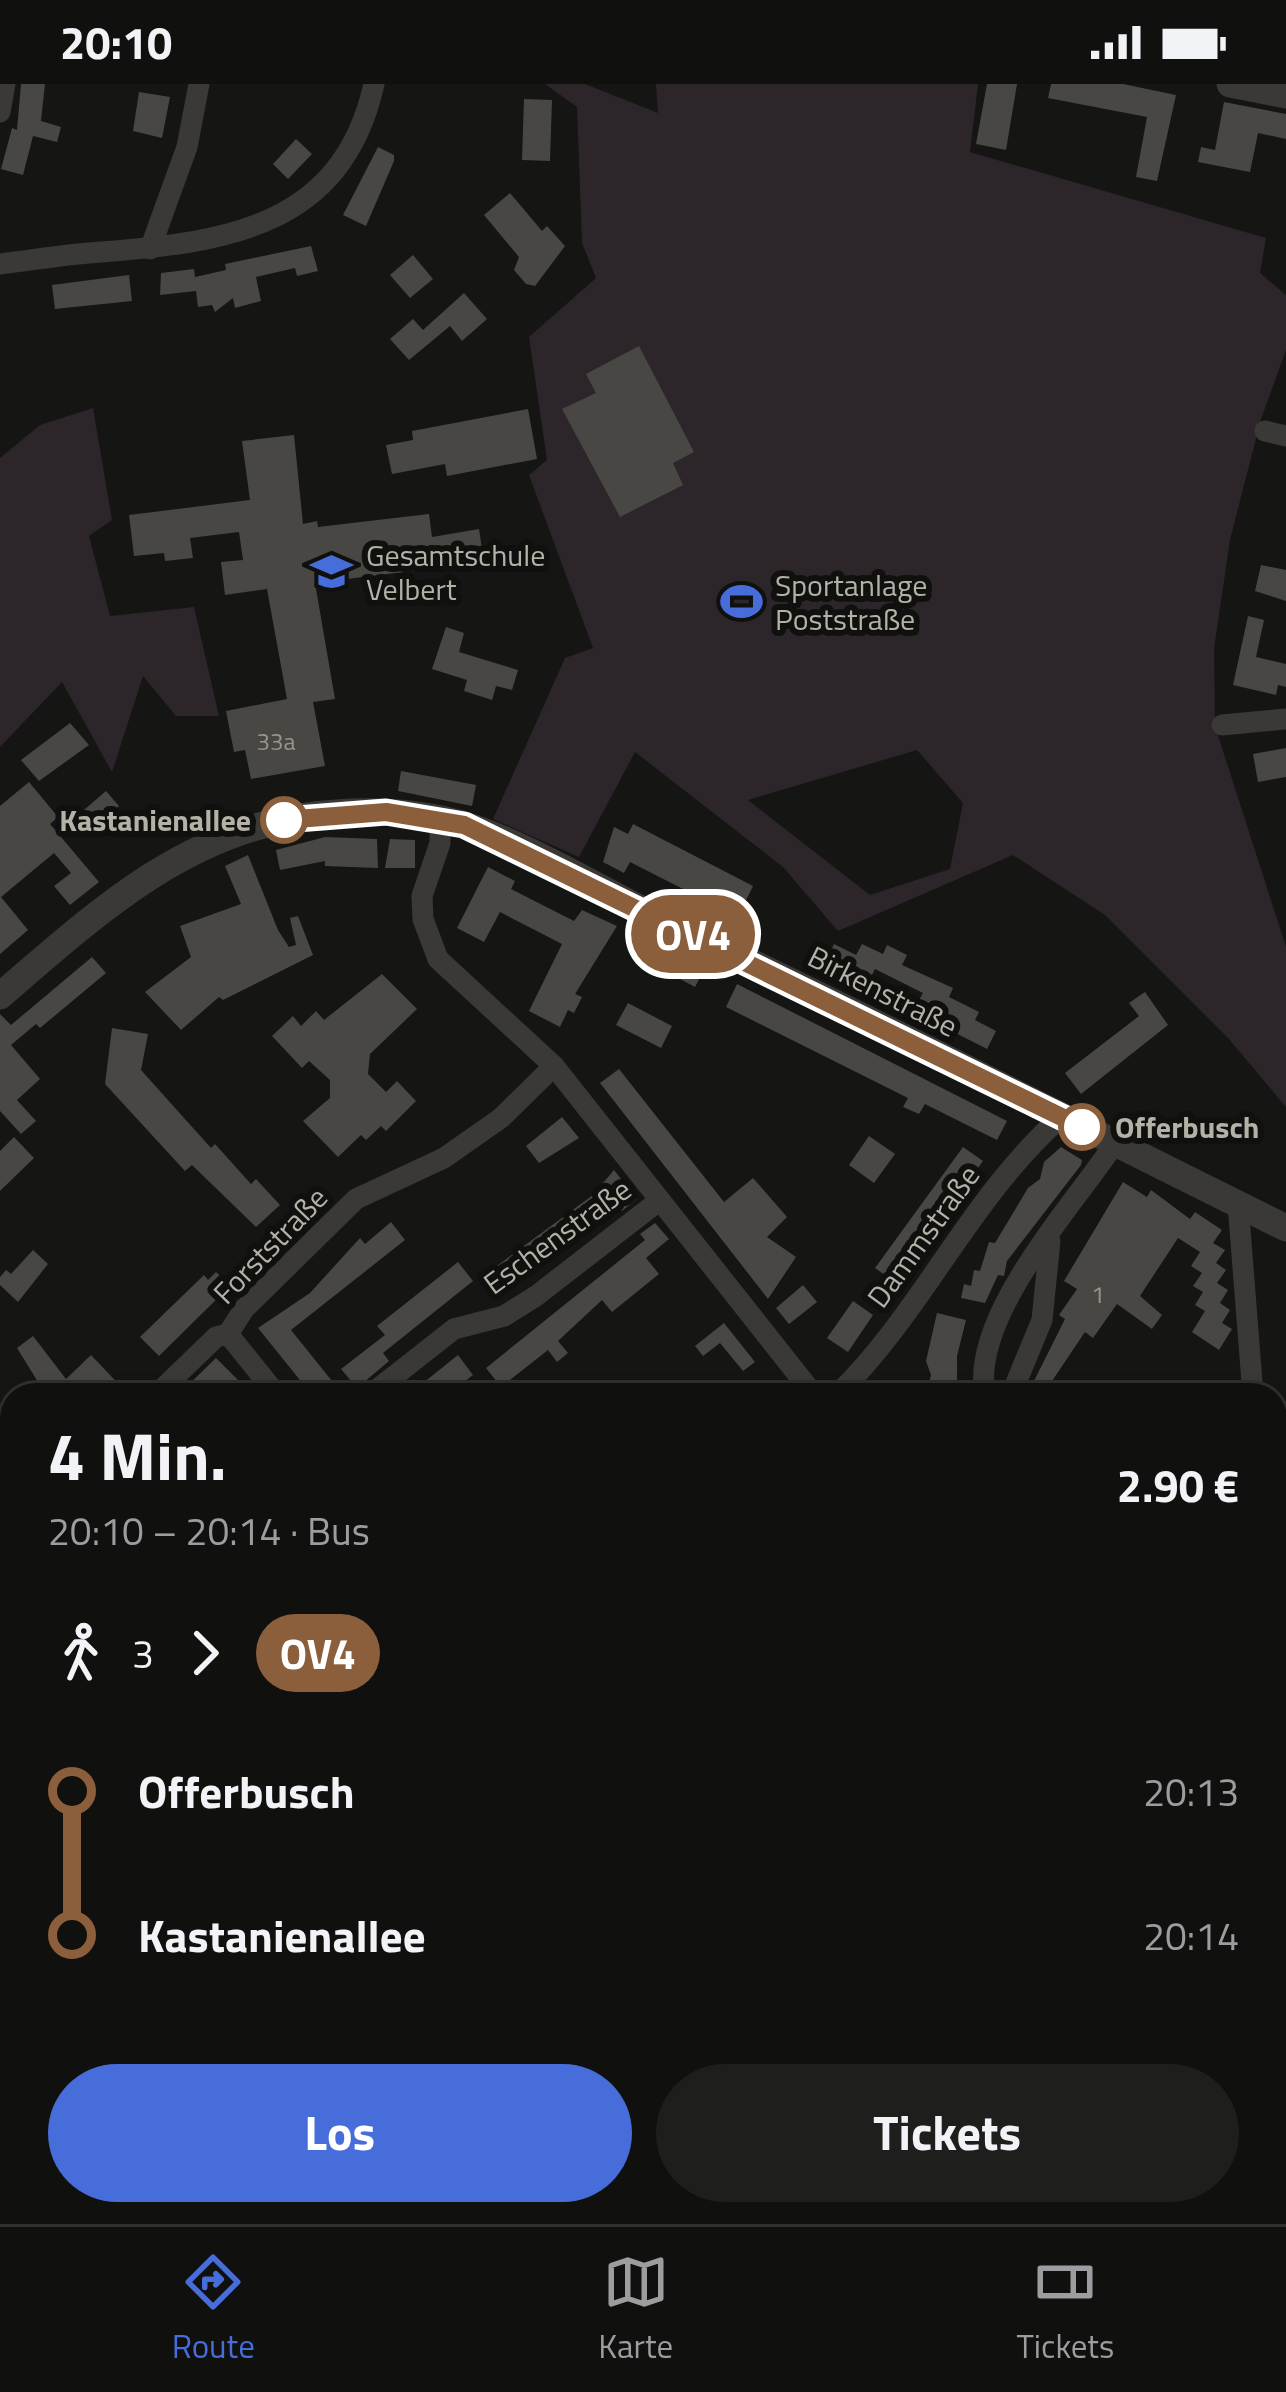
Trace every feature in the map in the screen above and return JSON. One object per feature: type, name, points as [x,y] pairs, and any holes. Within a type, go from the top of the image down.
[{"type":"street","points":[[0,112],[5,84]]},
{"type":"street","points":[[150,249],[187,147],[199,84]]},
{"type":"street","points":[[0,264],[239,235],[298,204],[350,148],[374,84]]},
{"type":"street","points":[[1230,84],[1269,89]]},
{"type":"street","points":[[1222,724],[1286,719]]},
{"type":"street","name":"Birkenstraße","points":[[0,996],[126,890],[200,847],[304,816],[386,812],[440,819],[502,842],[1286,1228]]},
{"type":"street","points":[[440,819],[440,843],[422,896],[423,919],[438,959],[554,1066],[804,1383]]},
{"type":"street","name":"Forststraße","points":[[168,1383],[216,1337],[228,1334],[244,1309],[356,1199],[458,1148],[501,1118],[554,1066]]},
{"type":"street","name":"Dammstraße","points":[[854,1378],[1000,1180],[1061,1117]]},
{"type":"street","points":[[983,1383],[980,1369],[995,1318],[1115,1143]]},
{"type":"street","name":"Eschenstraße","points":[[385,1383],[454,1329],[504,1316],[536,1296],[659,1200]]},
{"type":"street","points":[[1238,1204],[1252,1383]]},
{"type":"street","points":[[1016,1383],[1042,1320],[1051,1238]]},
{"type":"street","points":[[228,1334],[267,1383]]},
{"type":"shaded area","name":"Offerbusch","points":[[545,84],[585,84],[658,113],[656,84],[978,84],[970,152],[1266,238],[1260,273],[1286,295],[1286,350],[1261,419],[1230,540],[1214,649],[1215,726],[1286,947],[1286,1107],[1228,1038],[1105,915],[1013,855],[838,931],[783,867],[635,752],[579,857],[493,819],[565,658],[593,648],[529,475],[547,460],[529,337],[596,278],[582,243],[577,107]],"holes":[[[917,750],[963,803],[950,869],[870,895],[748,800]]]},
{"type":"shaded area","points":[[93,408],[112,520],[89,536],[110,616],[194,607],[219,716],[176,716],[143,676],[112,772],[62,682],[0,747],[0,458],[40,425]]},
{"type":"building","points":[[21,84],[45,84],[41,121],[61,127],[57,142],[33,136],[23,175],[1,169],[12,128],[17,130]]},
{"type":"building","points":[[987,84],[1017,84],[1006,150],[976,144]]},
{"type":"building","points":[[1051,84],[1123,84],[1176,95],[1157,181],[1136,177],[1147,117],[1048,98]]},
{"type":"building","points":[[139,92],[170,97],[162,138],[133,131]]},
{"type":"building","points":[[524,99],[552,100],[550,161],[522,160]]},
{"type":"building","points":[[1224,102],[1286,114],[1286,139],[1258,133],[1250,172],[1198,162],[1201,147],[1215,150]]},
{"type":"building","points":[[296,139],[312,154],[288,179],[273,164]]},
{"type":"building","points":[[378,147],[394,155],[394,161],[366,226],[343,215]]},
{"type":"building","points":[[510,193],[542,231],[547,226],[565,246],[535,286],[526,284],[514,270],[519,257],[484,215]]},
{"type":"building","points":[[311,246],[318,271],[297,276],[295,268],[256,277],[261,301],[235,308],[233,298],[215,312],[212,305],[198,307],[196,291],[160,295],[161,273],[194,269],[195,277],[226,270],[225,264]]},
{"type":"building","points":[[413,255],[433,279],[410,298],[390,275]]},
{"type":"building","points":[[129,275],[132,301],[55,309],[52,285]]},
{"type":"building","points":[[464,293],[487,319],[462,341],[450,326],[409,360],[390,339],[413,319],[423,330]]},
{"type":"building","points":[[639,346],[694,452],[673,463],[683,485],[620,517],[562,409],[596,393],[586,374]]},
{"type":"building","points":[[528,409],[537,459],[447,476],[445,464],[392,474],[386,445],[413,440],[412,431]]},
{"type":"building","points":[[294,435],[303,524],[317,521],[318,527],[429,514],[432,537],[479,529],[484,562],[315,583],[335,699],[313,702],[325,766],[251,779],[245,750],[234,752],[226,711],[287,699],[267,589],[225,595],[221,562],[243,560],[239,532],[190,538],[193,558],[165,561],[164,553],[134,556],[129,515],[250,500],[242,441]]},
{"type":"building","points":[[1261,565],[1286,570],[1286,601],[1255,591]]},
{"type":"building","points":[[1248,616],[1264,620],[1256,657],[1286,664],[1286,687],[1278,685],[1276,695],[1233,685]]},
{"type":"building","points":[[446,627],[464,633],[459,652],[518,670],[512,690],[496,686],[492,700],[464,691],[467,680],[432,669]]},
{"type":"building","points":[[70,723],[89,745],[39,781],[21,760]]},
{"type":"building","points":[[1286,748],[1286,777],[1258,782],[1253,754]]},
{"type":"building","points":[[401,771],[476,785],[472,806],[398,791]]},
{"type":"building","points":[[29,782],[58,817],[50,824],[99,882],[70,905],[54,886],[71,873],[54,853],[1,897],[28,930],[0,954],[0,806]]},
{"type":"building","points":[[106,791],[119,806],[91,831],[77,816]]},
{"type":"building","points":[[633,824],[753,886],[738,917],[630,862],[624,873],[603,862],[614,827],[628,834]]},
{"type":"building","points":[[325,837],[377,839],[378,868],[325,866],[325,861],[280,870],[276,850]]},
{"type":"building","points":[[390,839],[415,840],[415,868],[385,868]]},
{"type":"building","points":[[248,855],[289,947],[296,945],[290,918],[298,916],[313,955],[223,1000],[219,997],[181,1030],[145,992],[191,957],[180,926],[241,904],[225,866]]},
{"type":"building","points":[[488,867],[515,881],[511,889],[574,921],[582,910],[617,926],[575,994],[582,997],[574,1013],[568,1010],[560,1027],[529,1011],[562,944],[500,912],[484,942],[457,928]]},
{"type":"building","points":[[664,942],[707,964],[695,987],[652,964]]},
{"type":"building","points":[[834,944],[856,955],[862,944],[883,954],[887,945],[907,955],[902,965],[953,988],[949,997],[979,1012],[975,1020],[996,1031],[987,1049],[936,1023],[942,1011],[919,1000],[923,993],[875,969],[870,979],[850,969],[844,981],[822,970]]},
{"type":"building","points":[[92,957],[106,973],[40,1028],[36,1024],[11,1045],[40,1079],[17,1100],[36,1121],[21,1134],[0,1111],[0,1014],[11,1025]]},
{"type":"building","points":[[382,974],[417,1009],[370,1054],[368,1074],[386,1092],[397,1081],[416,1101],[386,1131],[381,1126],[366,1140],[361,1135],[338,1157],[303,1121],[330,1098],[330,1080],[309,1061],[302,1068],[272,1036],[293,1016],[301,1026],[316,1011],[324,1020]]},
{"type":"building","points":[[737,984],[1007,1121],[997,1140],[925,1104],[919,1114],[903,1107],[908,1098],[726,1007]]},
{"type":"building","points":[[1145,992],[1168,1025],[1081,1094],[1065,1073],[1139,1016],[1129,1003]]},
{"type":"building","points":[[628,1003],[672,1026],[661,1048],[616,1025]]},
{"type":"building","points":[[112,1028],[148,1034],[141,1070],[211,1148],[215,1144],[251,1184],[256,1179],[280,1205],[256,1227],[192,1165],[185,1171],[105,1084]]},
{"type":"building","points":[[619,1069],[724,1202],[753,1178],[787,1217],[767,1237],[796,1257],[768,1299],[600,1083]]},
{"type":"building","points":[[562,1117],[579,1138],[539,1163],[526,1146]]},
{"type":"building","points":[[869,1136],[895,1154],[874,1183],[849,1165]]},
{"type":"building","points":[[14,1137],[34,1158],[0,1191],[0,1151]]},
{"type":"building","points":[[963,1147],[983,1161],[896,1283],[875,1268]]},
{"type":"building","points":[[1061,1147],[1082,1160],[1081,1165],[1007,1261],[1004,1276],[998,1275],[985,1303],[961,1298],[964,1284],[971,1286],[974,1270],[980,1271],[989,1242],[995,1243],[1028,1188],[1040,1179],[1044,1162]]},
{"type":"building","points":[[614,1170],[637,1199],[622,1211],[618,1207],[501,1294],[486,1274],[593,1195]]},
{"type":"building","points":[[1123,1182],[1147,1197],[1151,1190],[1190,1219],[1195,1212],[1222,1230],[1213,1243],[1225,1250],[1216,1263],[1226,1270],[1217,1283],[1228,1290],[1220,1303],[1230,1310],[1222,1323],[1232,1329],[1219,1350],[1192,1332],[1205,1311],[1195,1305],[1203,1292],[1193,1286],[1202,1273],[1191,1266],[1200,1252],[1178,1238],[1140,1296],[1162,1315],[1152,1329],[1117,1304],[1093,1338],[1085,1332],[1051,1383],[1033,1383],[1065,1319],[1059,1315],[1077,1289],[1064,1281]]},
{"type":"building","points":[[391,1222],[405,1240],[291,1330],[334,1383],[302,1383],[258,1328],[310,1293],[360,1238],[365,1244]]},
{"type":"building","points":[[655,1223],[669,1239],[646,1258],[659,1274],[612,1312],[602,1300],[558,1341],[568,1353],[557,1362],[548,1350],[506,1383],[498,1383],[486,1368],[645,1240],[640,1234]]},
{"type":"building","points":[[33,1250],[48,1264],[18,1302],[0,1285],[0,1277],[6,1270],[11,1274]]},
{"type":"building","points":[[458,1262],[473,1281],[383,1353],[389,1361],[363,1383],[353,1383],[341,1369],[385,1335],[377,1326]]},
{"type":"building","points":[[216,1272],[230,1286],[159,1356],[140,1337],[204,1275],[208,1280]]},
{"type":"building","points":[[803,1285],[817,1302],[789,1324],[776,1308]]},
{"type":"building","points":[[853,1301],[873,1315],[848,1352],[827,1338]]},
{"type":"building","points":[[937,1313],[966,1320],[957,1356],[957,1383],[929,1383],[926,1361]]},
{"type":"building","points":[[724,1323],[755,1362],[743,1371],[720,1343],[703,1356],[695,1346]]},
{"type":"building","points":[[33,1336],[66,1379],[91,1355],[118,1383],[39,1383],[17,1348]]},
{"type":"building","points":[[458,1355],[473,1375],[463,1383],[423,1383]]},
{"type":"building","points":[[216,1358],[241,1383],[190,1383]]},
{"type":"bus line","name":"OV4","points":[[284,820],[386,812],[464,825],[718,945],[1082,1127]]},
{"type":"place","name":"Gesamtschule Velbert","points":[[332,572]]},
{"type":"place","name":"Sportanlage Poststraße","points":[[741,602]]},
{"type":"place","name":"Kastanienallee","points":[[284,820]]},
{"type":"place","name":"Offerbusch","points":[[1082,1127]]}]
